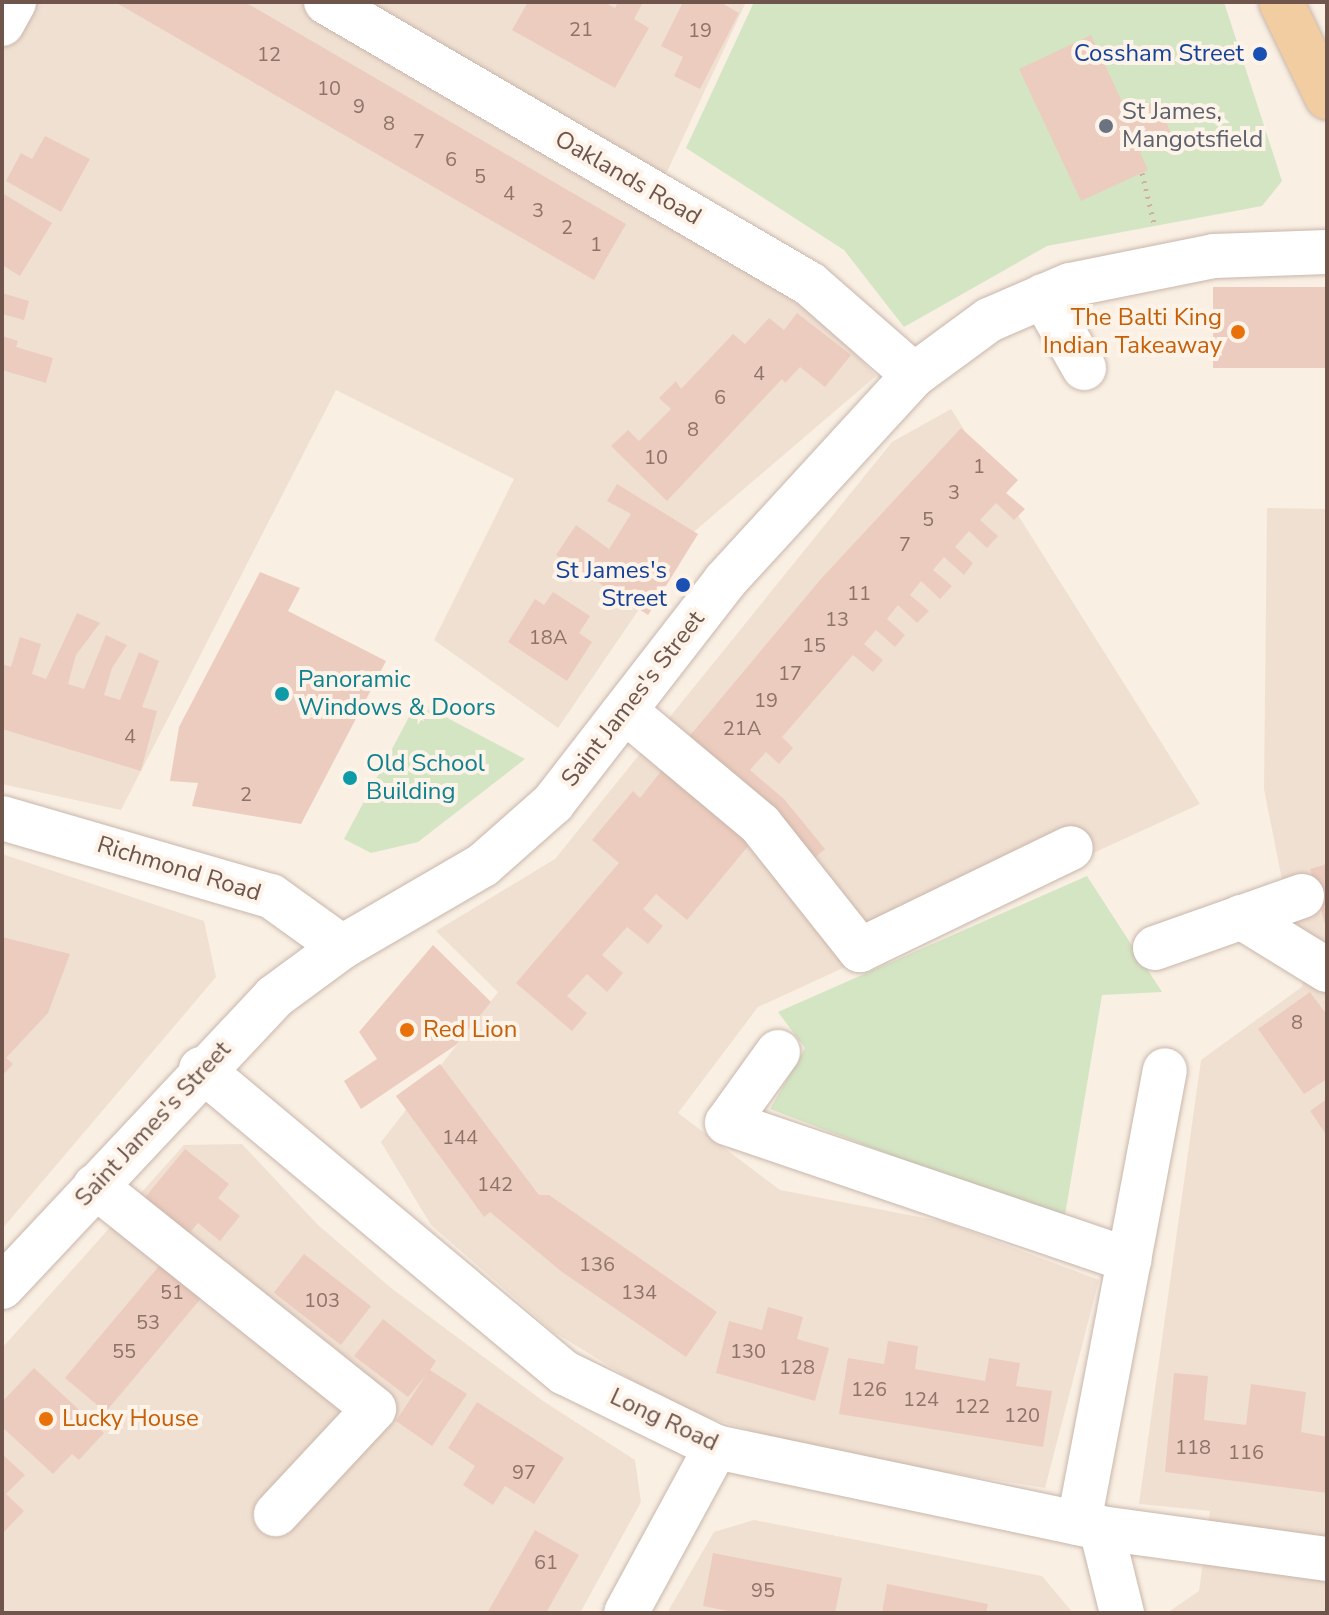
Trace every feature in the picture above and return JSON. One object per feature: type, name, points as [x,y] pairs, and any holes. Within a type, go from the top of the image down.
[{"type":"main road","points":[[1281,2],[1327,97]]},
{"type":"street","points":[[2,24],[14,2]]},
{"type":"street","name":"Oaklands Road","points":[[326,2],[810,284],[914,375]]},
{"type":"street","name":"Saint James's Street","points":[[2,1287],[201,1069],[274,997],[342,947],[483,865],[553,803],[725,581],[914,375],[989,320],[1070,285],[1214,256],[1327,252]]},
{"type":"street","points":[[1043,296],[1084,368]]},
{"type":"street","points":[[625,711],[760,824],[860,950],[1071,848]]},
{"type":"street","name":"Richmond Road","points":[[2,818],[271,896],[342,947]]},
{"type":"street","points":[[1155,948],[1302,896]]},
{"type":"street","points":[[1241,917],[1327,970]]},
{"type":"street","points":[[778,1052],[727,1123],[1129,1260]]},
{"type":"street","name":"Long Road","points":[[201,1069],[565,1373],[716,1447],[1090,1526],[1327,1559]]},
{"type":"street","points":[[1122,1613],[1090,1526],[1129,1260],[1165,1070]]},
{"type":"street","points":[[95,1186],[374,1409],[276,1514]]},
{"type":"street","points":[[626,1613],[716,1447]]},
{"type":"path","points":[[1142,173],[1155,226]]},
{"type":"shaded area","points":[[2,2],[746,2],[653,202],[832,328],[876,376],[689,536],[558,728],[434,640],[514,479],[336,390],[121,810],[2,784]]},
{"type":"shaded area","points":[[951,409],[1200,804],[758,1007],[678,1113],[780,1190],[945,1222],[1099,1280],[1045,1488],[826,1453],[679,1409],[554,1332],[431,1225],[381,1142],[498,992],[436,931],[555,859],[892,442]]},
{"type":"shaded area","points":[[1267,508],[1327,509],[1327,1613],[1167,1613],[1199,1591],[1210,1511],[1139,1504],[1201,1060],[1303,986],[1264,789]]},
{"type":"shaded area","points":[[2,854],[204,921],[216,977],[2,1229]]},
{"type":"shaded area","points":[[242,1144],[317,1224],[391,1288],[543,1401],[635,1460],[641,1502],[580,1613],[2,1613],[2,1348],[184,1145]]},
{"type":"shaded area","points":[[754,1520],[1042,1576],[1073,1613],[667,1613],[714,1532]]},
{"type":"green space","points":[[754,2],[1224,2],[1282,181],[1262,206],[1047,246],[904,327],[844,250],[686,148]]},
{"type":"green space","points":[[417,702],[525,759],[418,842],[371,853],[344,839]]},
{"type":"green space","points":[[1087,876],[1162,992],[1102,995],[1064,1221],[770,1109],[805,1048],[778,1012]]},
{"type":"building","points":[[115,2],[245,2],[626,224],[594,280]]},
{"type":"building","points":[[528,2],[604,2],[615,8],[618,2],[643,2],[634,19],[649,28],[615,88],[512,30]]},
{"type":"building","points":[[683,2],[720,2],[739,13],[700,89],[674,76],[683,57],[661,46]]},
{"type":"building","name":"St James, Mangotsfield","points":[[1091,35],[1128,114],[1156,101],[1173,137],[1140,152],[1148,170],[1081,201],[1019,69]]},
{"type":"building","points":[[45,136],[90,159],[61,212],[6,181],[21,153],[32,159]]},
{"type":"building","points":[[2,193],[52,223],[20,276],[2,265]]},
{"type":"building","points":[[1213,287],[1327,287],[1327,368],[1213,368]]},
{"type":"building","points":[[2,293],[29,301],[24,320],[2,314]]},
{"type":"building","points":[[797,313],[851,355],[825,387],[800,367],[785,383],[782,379],[667,501],[611,446],[628,430],[639,441],[671,409],[659,398],[676,381],[681,389],[733,334],[745,344],[769,318],[784,330]]},
{"type":"building","points":[[2,336],[18,341],[16,347],[53,358],[46,383],[2,370]]},
{"type":"building","points":[[961,428],[1018,480],[1006,493],[1025,509],[1014,520],[996,503],[980,520],[998,536],[987,548],[969,531],[955,547],[973,563],[964,575],[944,557],[933,570],[952,586],[940,599],[921,581],[910,595],[929,611],[917,623],[898,605],[887,619],[905,635],[895,647],[876,630],[864,644],[883,660],[873,672],[853,655],[782,737],[793,748],[779,764],[766,752],[750,770],[784,799],[825,849],[805,866],[682,745],[820,580]]},
{"type":"building","points":[[617,484],[698,534],[648,615],[556,555],[576,525],[609,549],[631,514],[607,501]]},
{"type":"building","name":"Panoramic Windows & Doors","points":[[260,572],[300,588],[288,611],[386,661],[301,824],[192,806],[198,783],[170,781],[179,727]]},
{"type":"building","points":[[553,592],[590,616],[579,633],[592,642],[567,681],[508,642],[535,599],[544,605]]},
{"type":"building","points":[[77,613],[100,623],[76,655],[68,684],[84,689],[106,635],[127,645],[112,668],[104,695],[120,700],[139,652],[159,661],[142,707],[157,711],[141,771],[2,729],[2,664],[11,667],[20,637],[41,644],[32,674],[46,679]]},
{"type":"building","points":[[665,766],[754,839],[687,920],[656,894],[643,909],[663,926],[648,944],[627,927],[602,955],[623,973],[607,992],[587,974],[567,996],[587,1013],[572,1031],[516,983],[619,863],[592,840],[633,791],[640,798]]},
{"type":"building","points":[[1327,864],[1327,928],[1326,928],[1310,869]]},
{"type":"building","points":[[2,937],[70,954],[48,1013],[6,1058],[13,1064],[2,1076]]},
{"type":"building","points":[[433,945],[491,1002],[456,1045],[361,1109],[344,1081],[377,1059],[359,1032]]},
{"type":"building","points":[[1310,992],[1327,1015],[1327,1079],[1304,1094],[1258,1029]]},
{"type":"building","points":[[440,1064],[539,1195],[549,1195],[717,1312],[686,1357],[562,1272],[490,1212],[484,1217],[396,1096]]},
{"type":"building","points":[[1327,1099],[1327,1136],[1310,1111]]},
{"type":"building","points":[[185,1149],[229,1184],[218,1198],[240,1216],[220,1241],[198,1223],[187,1236],[142,1201]]},
{"type":"building","points":[[304,1254],[371,1306],[341,1345],[274,1293]]},
{"type":"building","points":[[164,1260],[205,1294],[106,1412],[65,1378]]},
{"type":"building","points":[[768,1307],[803,1317],[797,1339],[829,1348],[815,1401],[716,1373],[729,1321],[762,1330]]},
{"type":"building","points":[[383,1319],[436,1361],[430,1370],[467,1394],[432,1446],[396,1421],[426,1375],[408,1397],[354,1356]]},
{"type":"building","points":[[888,1341],[918,1346],[915,1369],[985,1381],[989,1358],[1020,1363],[1016,1386],[1052,1391],[1043,1447],[839,1414],[848,1358],[884,1364]]},
{"type":"building","name":"Lucky House","points":[[34,1368],[104,1433],[79,1460],[72,1454],[53,1474],[2,1427],[2,1402]]},
{"type":"building","points":[[1174,1373],[1208,1376],[1204,1420],[1246,1425],[1251,1384],[1306,1392],[1301,1432],[1327,1437],[1327,1493],[1165,1472]]},
{"type":"building","points":[[477,1402],[564,1458],[534,1504],[505,1486],[493,1505],[463,1485],[475,1466],[448,1448]]},
{"type":"building","points":[[2,1454],[25,1475],[6,1494],[24,1511],[2,1534]]},
{"type":"building","points":[[535,1530],[579,1555],[546,1613],[487,1613]]},
{"type":"building","points":[[713,1553],[842,1578],[835,1613],[739,1613],[703,1606]]},
{"type":"building","points":[[887,1584],[988,1604],[986,1613],[882,1613]]},
{"type":"place","name":"Cossham Street","points":[[1260,54]]},
{"type":"place","name":"St James, Mangotsfield","points":[[1106,126]]},
{"type":"place","name":"The Balti King Indian Takeaway","points":[[1238,332]]},
{"type":"place","name":"St James's Street","points":[[683,585]]},
{"type":"place","name":"Panoramic Windows & Doors","points":[[282,694]]},
{"type":"place","name":"Old School Building","points":[[350,778]]},
{"type":"place","name":"Red Lion","points":[[407,1030]]},
{"type":"place","name":"Lucky House","points":[[46,1419]]}]
